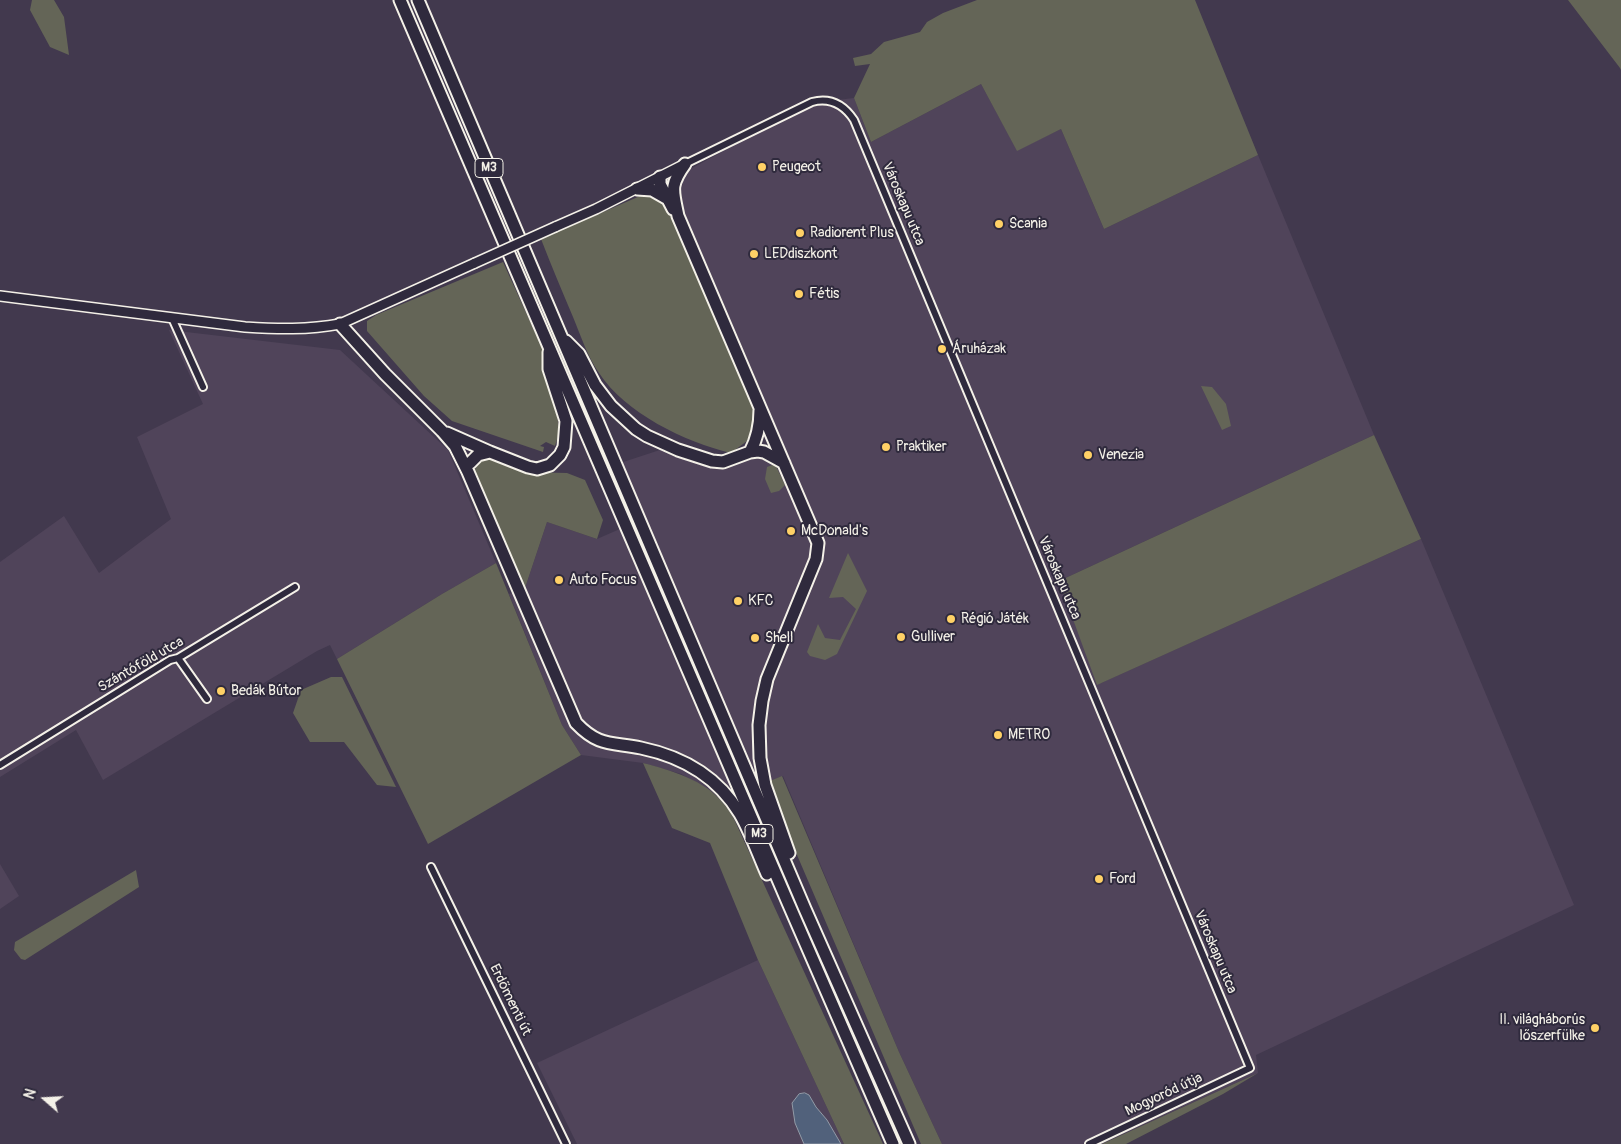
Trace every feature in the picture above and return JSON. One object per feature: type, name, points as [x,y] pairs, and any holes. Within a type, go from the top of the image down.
[{"type":"highway","name":"M3","points":[[400,0],[789,906],[894,1144]]},
{"type":"highway","name":"M3","points":[[418,0],[805,909],[908,1144]]},
{"type":"highway","points":[[670,195],[675,178],[684,164]]},
{"type":"highway","points":[[660,176],[660,184],[670,195],[816,538],[818,547],[816,559],[765,688],[759,717],[758,734],[765,785],[798,878],[805,909]]},
{"type":"highway","points":[[636,188],[670,195]]},
{"type":"highway","points":[[340,324],[392,381],[442,431],[469,467]]},
{"type":"highway","points":[[560,336],[579,354],[595,385],[611,406],[636,429],[647,436],[678,450],[712,461],[723,462],[754,449],[767,439],[773,439]]},
{"type":"highway","points":[[442,431],[490,452],[537,469],[546,467],[555,461],[564,448],[566,421],[550,369],[548,343]]},
{"type":"highway","points":[[754,449],[760,424],[760,408]]},
{"type":"highway","points":[[463,441],[469,467],[576,723],[595,739],[606,743],[657,751],[686,763],[712,779],[728,796],[740,815],[772,883],[789,906]]},
{"type":"highway","points":[[754,449],[764,452],[784,463]]},
{"type":"highway","points":[[469,467],[478,456],[490,452]]},
{"type":"street","name":"Városkapu utca","points":[[684,164],[812,102],[827,100],[838,103],[845,108],[857,127],[1250,1068]]},
{"type":"street","points":[[0,296],[285,330],[320,328],[340,324],[476,263],[684,164]]},
{"type":"street","points":[[172,318],[203,387]]},
{"type":"street","name":"Szántóföld utca","points":[[0,765],[170,660],[178,658],[295,587]]},
{"type":"street","points":[[178,658],[207,699]]},
{"type":"street","name":"Erdőmenti út","points":[[431,867],[566,1144]]},
{"type":"street","name":"Mogyoród útja","points":[[1089,1144],[1250,1068]]},
{"type":"shaded area","points":[[981,84],[1017,150],[1061,129],[1104,229],[1258,155],[1374,435],[1059,581],[1101,683],[1421,539],[1574,905],[1256,1055],[1258,1073],[1102,1144],[942,1144],[899,1052],[783,776],[723,801],[706,788],[681,774],[643,763],[581,755],[562,725],[509,594],[525,588],[547,522],[597,539],[629,525],[608,467],[666,448],[734,461],[782,440],[679,200],[685,172],[812,103],[854,98],[871,142]]},
{"type":"shaded area","points":[[169,330],[340,350],[448,450],[496,563],[337,659],[330,645],[317,651],[103,780],[76,730],[0,777],[0,562],[64,516],[99,573],[171,519],[137,437],[203,404]]},
{"type":"shaded area","points":[[0,864],[19,896],[0,909]]},
{"type":"shaded area","points":[[758,960],[844,1144],[577,1144],[537,1063]]},
{"type":"green space","points":[[32,0],[54,0],[64,17],[69,55],[50,47],[30,10]]},
{"type":"green space","points":[[977,0],[1195,0],[1258,155],[1104,229],[1061,129],[1017,151],[981,84],[871,142],[854,98],[870,64],[855,66],[853,58],[871,54],[884,42],[920,32],[927,22],[943,13]]},
{"type":"green space","points":[[1568,0],[1621,0],[1621,70],[1620,68]]},
{"type":"green space","points":[[648,194],[660,199],[668,208],[686,243],[755,406],[756,422],[747,441],[731,453],[695,441],[658,424],[624,401],[610,387],[599,373],[588,353],[541,239]]},
{"type":"green space","points":[[503,262],[544,352],[557,411],[559,433],[555,446],[546,442],[540,446],[544,447],[543,452],[452,421],[424,396],[367,331],[367,321],[376,315]]},
{"type":"green space","points":[[1201,386],[1212,387],[1226,404],[1231,426],[1222,430]]},
{"type":"green space","points":[[1374,435],[1421,539],[1097,685],[1059,581]]},
{"type":"green space","points":[[489,455],[528,472],[567,473],[585,480],[603,520],[597,539],[547,522],[525,588],[475,470],[478,460]]},
{"type":"green space","points":[[775,464],[785,485],[779,491],[771,493],[765,479],[767,467]]},
{"type":"green space","points":[[848,553],[867,591],[837,654],[825,660],[810,656],[807,652],[818,624],[825,638],[840,640],[856,609],[843,597],[829,598]]},
{"type":"green space","points":[[496,563],[562,725],[581,755],[428,844],[337,659]]},
{"type":"green space","points":[[331,677],[342,677],[396,787],[377,785],[344,742],[310,742],[293,713],[301,690]]},
{"type":"green space","points":[[643,763],[697,782],[716,795],[729,811],[883,1144],[844,1144],[758,960],[710,843],[672,828]]},
{"type":"green space","points":[[782,776],[899,1052],[942,1144],[921,1144],[788,834],[770,781]]},
{"type":"green space","points":[[136,870],[139,887],[25,960],[21,959],[14,950],[15,942]]},
{"type":"green space","points":[[1258,1073],[1223,1094],[1126,1144],[1102,1144]]},
{"type":"water","points":[[805,1093],[809,1095],[827,1120],[841,1144],[804,1144],[795,1123],[792,1103],[799,1094]]},
{"type":"place","name":"Peugeot","points":[[762,167]]},
{"type":"place","name":"Scania","points":[[999,224]]},
{"type":"place","name":"Radiorent Plus","points":[[800,233]]},
{"type":"place","name":"LEDdiszkont","points":[[754,254]]},
{"type":"place","name":"Fétis","points":[[799,294]]},
{"type":"place","name":"Áruházak","points":[[942,349]]},
{"type":"place","name":"Praktiker","points":[[886,447]]},
{"type":"place","name":"Venezia","points":[[1088,455]]},
{"type":"place","name":"McDonald's","points":[[791,531]]},
{"type":"place","name":"Auto Focus","points":[[559,580]]},
{"type":"place","name":"KFC","points":[[738,601]]},
{"type":"place","name":"Régió Játék","points":[[951,619]]},
{"type":"place","name":"Gulliver","points":[[901,637]]},
{"type":"place","name":"Shell","points":[[755,638]]},
{"type":"place","name":"Bedák Bútor","points":[[221,691]]},
{"type":"place","name":"METRO","points":[[998,735]]},
{"type":"place","name":"Ford","points":[[1099,879]]},
{"type":"place","name":"II. világháborús lőszerfülke","points":[[1595,1028]]}]
